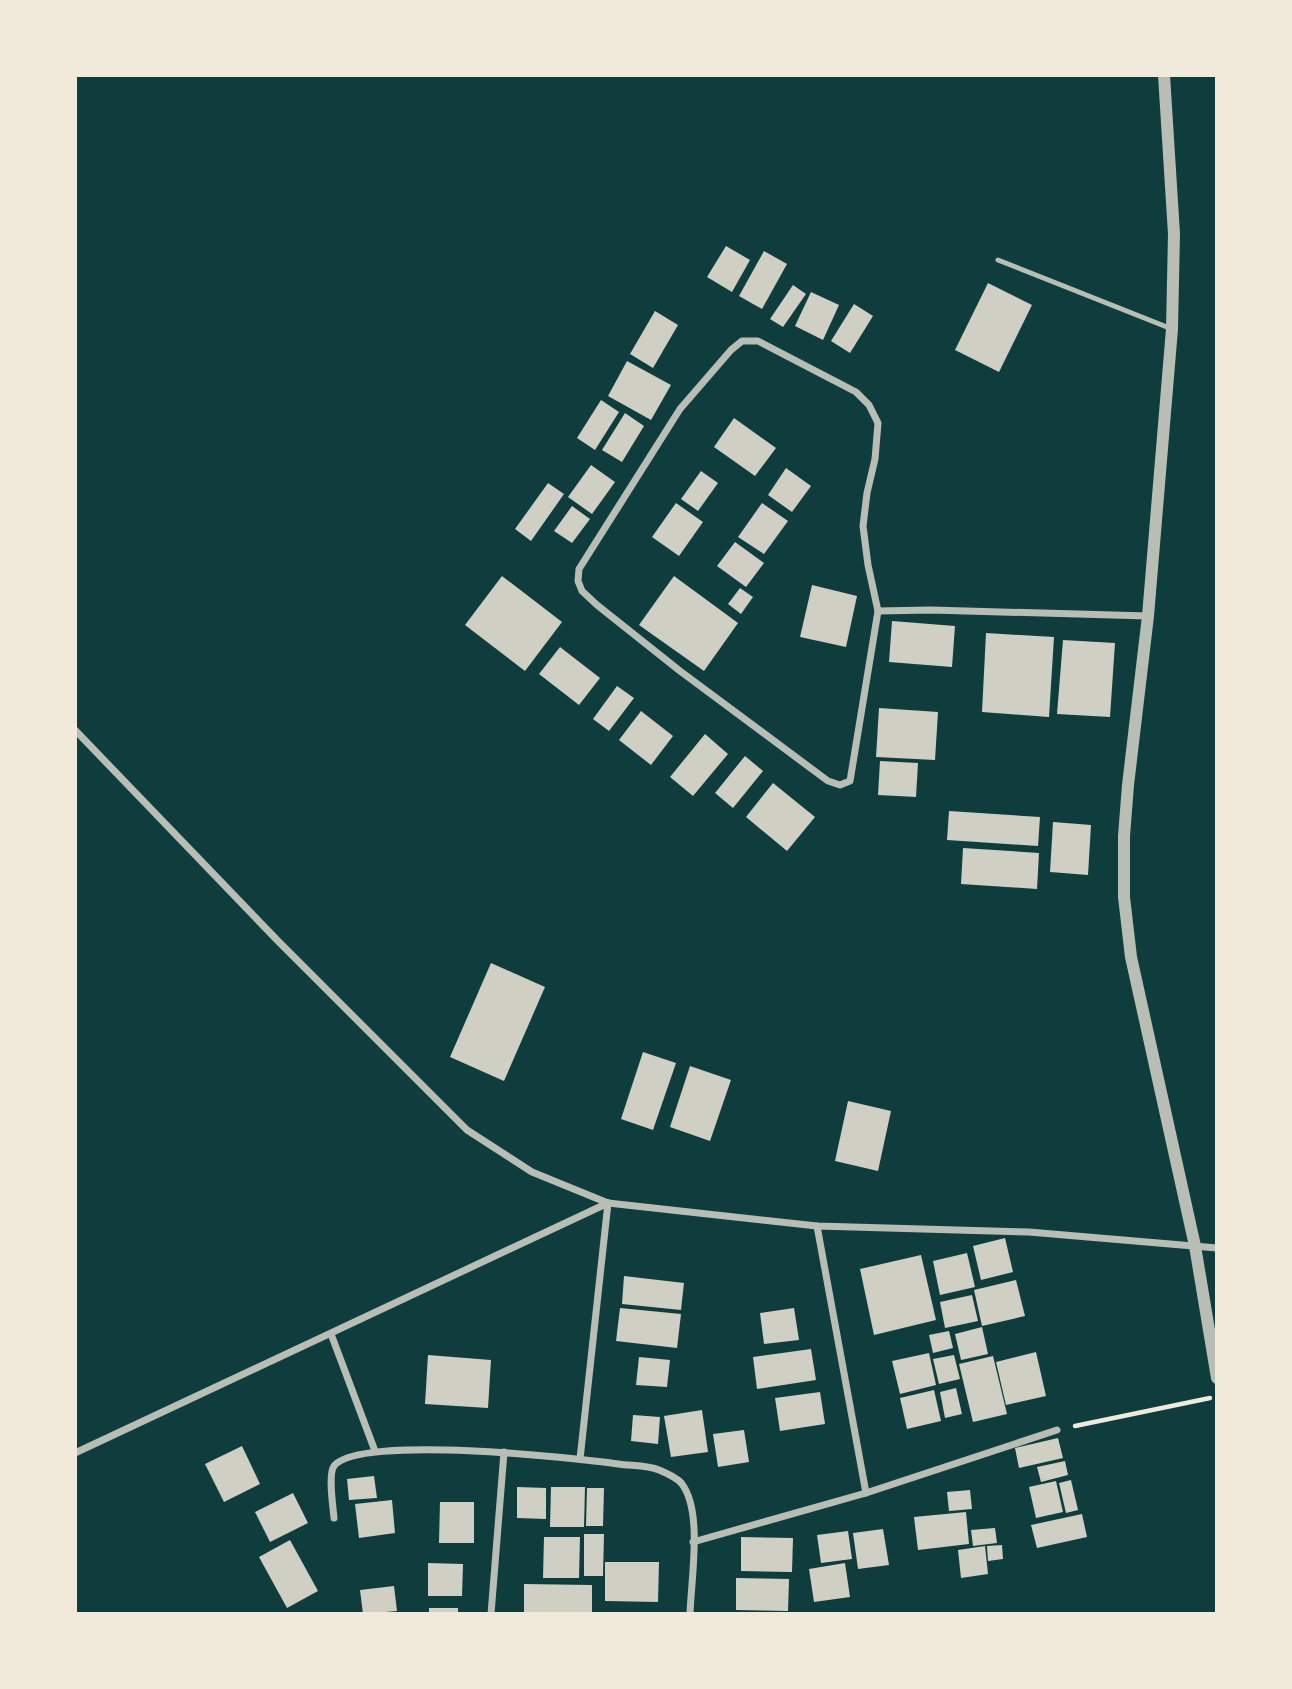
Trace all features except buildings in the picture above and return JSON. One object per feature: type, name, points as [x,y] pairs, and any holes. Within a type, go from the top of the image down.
[{"type":"street","points":[[1164,75],[1174,234],[1172,329],[1148,616],[1128,785],[1124,836],[1125,897],[1131,957],[1195,1246],[1217,1378]]},
{"type":"street","points":[[742,341],[758,341],[856,392],[869,405],[878,423],[875,459],[863,526],[877,611],[859,716],[854,764],[850,781],[840,785],[828,780],[680,671],[582,591],[578,581],[579,569],[680,409],[742,341]]},
{"type":"street","points":[[877,611],[1148,616]]},
{"type":"street","points":[[75,730],[78,739],[467,1130],[532,1172],[608,1203],[817,1226],[1028,1232],[1217,1248]]},
{"type":"street","points":[[75,1453],[608,1203]]},
{"type":"street","points":[[580,1459],[608,1203]]},
{"type":"street","points":[[817,1226],[866,1493]]},
{"type":"street","points":[[331,1334],[375,1451]]},
{"type":"street","points":[[693,1542],[866,1493],[1057,1430]]},
{"type":"street","points":[[334,1518],[331,1474],[334,1466],[341,1461],[375,1451],[504,1452],[657,1469],[681,1482],[692,1504],[690,1614]]},
{"type":"street","points":[[491,1614],[504,1452]]},
{"type":"lane","points":[[998,260],[1172,329]]},
{"type":"path","points":[[1057,1430],[1217,1397]]}]
